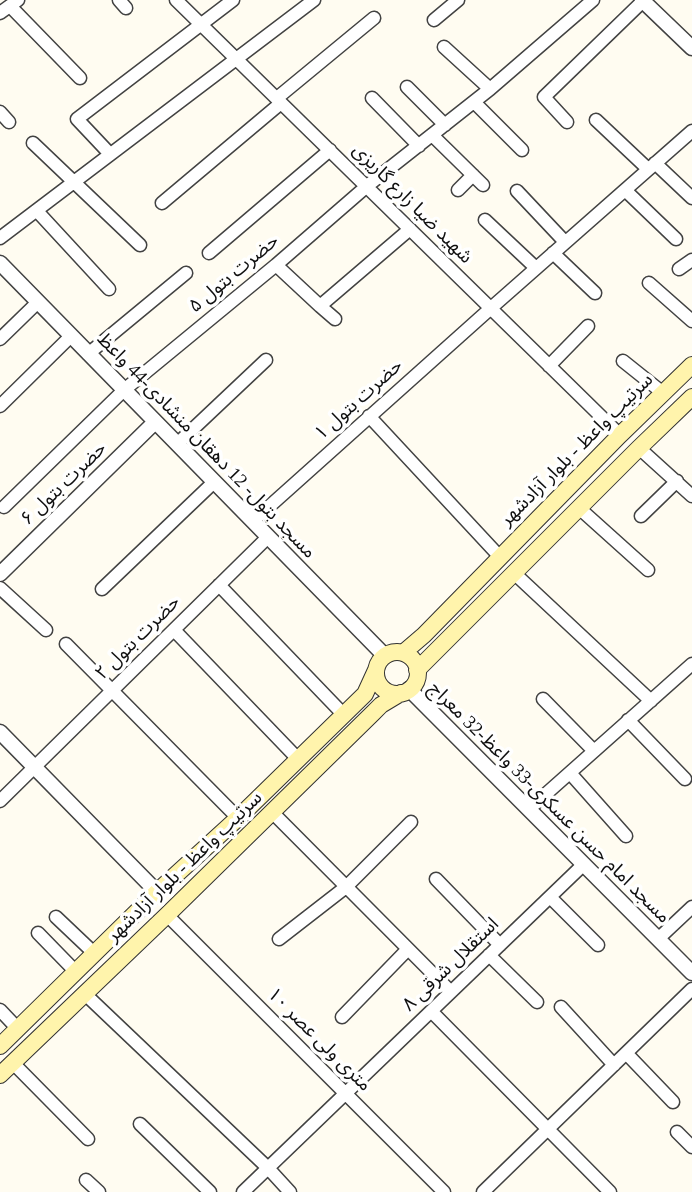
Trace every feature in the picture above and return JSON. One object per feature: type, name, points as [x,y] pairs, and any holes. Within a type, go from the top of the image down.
[{"type":"main road","name":"سرتیپ واعظ - بلوار آزادشهر","points":[[404,653],[692,365]]},
{"type":"main road","points":[[417,670],[692,397]]},
{"type":"main road","points":[[397,652],[404,653],[412,659],[417,670],[416,681],[405,691],[394,693],[382,688],[378,683],[380,663],[397,652]]},
{"type":"main road","name":"سرتیپ واعظ - بلوار آزادشهر","points":[[0,1046],[365,694],[380,663]]},
{"type":"main road","name":"سرتیپ واعظ - بلوار آزادشهر","points":[[0,1075],[381,705],[405,691]]},
{"type":"street","name":"شهید ضیا زارع گاریزی","points":[[176,0],[620,435]]},
{"type":"street","points":[[110,155],[76,119],[233,0]]},
{"type":"street","points":[[0,239],[314,0]]},
{"type":"street","points":[[434,20],[457,0]]},
{"type":"street","name":"حضرت بتول ۵","points":[[4,507],[124,390],[367,186],[490,89],[593,0]]},
{"type":"street","points":[[567,122],[544,97],[642,1],[692,48]]},
{"type":"street","points":[[9,6],[80,78]]},
{"type":"street","points":[[162,203],[374,18]]},
{"type":"street","points":[[444,47],[490,89]]},
{"type":"street","points":[[407,87],[446,125]]},
{"type":"street","points":[[372,98],[419,146]]},
{"type":"street","points":[[474,102],[522,150]]},
{"type":"street","points":[[596,120],[692,198]]},
{"type":"street","points":[[432,135],[483,185]]},
{"type":"street","name":"حضرت بتول ۱","points":[[253,522],[565,242],[690,135]]},
{"type":"street","points":[[33,143],[140,245]]},
{"type":"street","points":[[209,253],[330,150]]},
{"type":"street","points":[[458,190],[473,175]]},
{"type":"street","points":[[625,190],[676,239]]},
{"type":"street","points":[[517,191],[565,242]]},
{"type":"street","points":[[37,211],[109,289]]},
{"type":"street","points":[[485,220],[536,268]]},
{"type":"street","points":[[320,306],[410,229]]},
{"type":"street","points":[[553,253],[595,293]]},
{"type":"street","points":[[679,270],[692,260]]},
{"type":"street","points":[[276,265],[335,319]]},
{"type":"street","name":"مسجد بتول- 12 دهقان منشادی-44 واعظ","points":[[2,268],[268,537],[380,663]]},
{"type":"street","points":[[88,354],[186,273]]},
{"type":"street","points":[[649,283],[692,321]]},
{"type":"street","points":[[0,338],[38,302]]},
{"type":"street","points":[[549,366],[588,326]]},
{"type":"street","points":[[0,406],[71,336]]},
{"type":"street","points":[[177,444],[266,360]]},
{"type":"street","points":[[623,361],[663,393]]},
{"type":"street","points":[[369,416],[500,557]]},
{"type":"street","name":"حضرت بتول ۶","points":[[0,574],[155,422]]},
{"type":"street","points":[[639,448],[692,496]]},
{"type":"street","points":[[641,516],[677,481]]},
{"type":"street","points":[[102,589],[214,482]]},
{"type":"street","points":[[579,508],[648,570]]},
{"type":"street","name":"حضرت بتول ۲","points":[[0,801],[268,537]]},
{"type":"street","points":[[514,573],[651,701]]},
{"type":"street","points":[[219,585],[343,715]]},
{"type":"street","points":[[0,588],[46,630]]},
{"type":"street","points":[[174,630],[298,759]]},
{"type":"street","points":[[66,644],[238,818]]},
{"type":"street","points":[[529,809],[692,664]]},
{"type":"street","name":"مسجد امام حسن عسکری-33 واعظ-32 معراج","points":[[405,691],[529,809],[692,973]]},
{"type":"street","points":[[543,699],[594,751]]},
{"type":"street","points":[[628,720],[685,779]]},
{"type":"street","points":[[0,732],[157,892]]},
{"type":"street","points":[[570,772],[626,836]]},
{"type":"street","points":[[272,812],[451,992]]},
{"type":"street","points":[[279,939],[346,887],[411,822]]},
{"type":"street","name":"استقلال شرقی ۸","points":[[243,1192],[584,864]]},
{"type":"street","points":[[436,878],[500,944]]},
{"type":"street","points":[[550,897],[598,944]]},
{"type":"street","points":[[658,939],[692,907]]},
{"type":"street","name":"۱۰ متری ولی عصر","points":[[167,915],[444,1192]]},
{"type":"street","points":[[56,917],[95,954]]},
{"type":"street","points":[[38,933],[76,972]]},
{"type":"street","points":[[342,1017],[408,949]]},
{"type":"street","points":[[489,955],[537,1002]]},
{"type":"street","points":[[483,1192],[692,989]]},
{"type":"street","points":[[84,993],[290,1192]]},
{"type":"street","points":[[561,1007],[614,1065]]},
{"type":"street","points":[[0,1010],[18,1029]]},
{"type":"street","points":[[431,1011],[610,1192]]},
{"type":"street","points":[[626,1053],[673,1102]]},
{"type":"street","points":[[13,1063],[88,1139]]},
{"type":"street","points":[[140,1124],[210,1192]]},
{"type":"street","points":[[677,1132],[692,1147]]},
{"type":"street","points":[[86,1180],[99,1192]]}]
